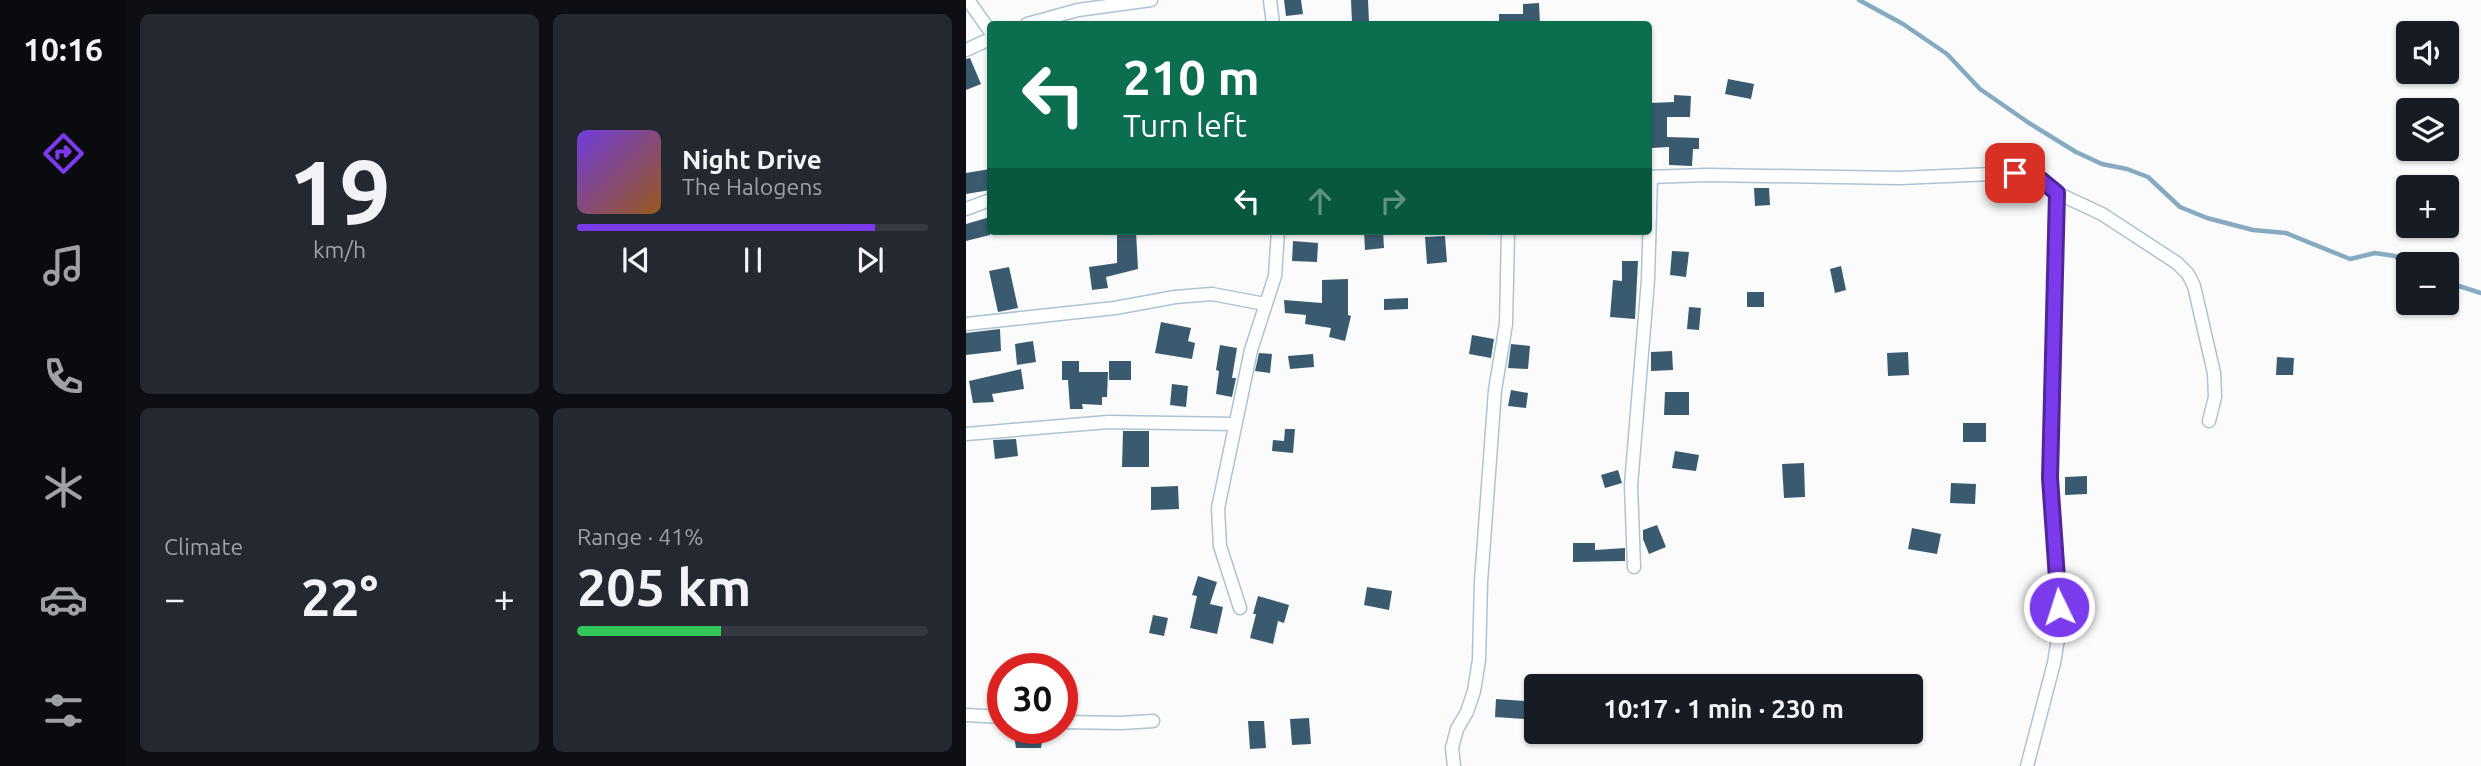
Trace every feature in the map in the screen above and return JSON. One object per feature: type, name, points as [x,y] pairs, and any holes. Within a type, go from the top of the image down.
[{"type":"street","points":[[968,0],[987,27]]},
{"type":"street","points":[[1038,21],[1079,10],[1151,0]]},
{"type":"street","points":[[1270,0],[1273,21]]},
{"type":"street","points":[[966,50],[987,40]]},
{"type":"street","points":[[1652,177],[1733,175],[1888,178],[2015,173],[2035,175],[2057,193],[2102,214],[2188,274],[2194,286],[2214,373],[2215,397],[2208,421]]},
{"type":"street","points":[[2027,766],[2054,663],[2060,627],[2050,478],[2057,193]]},
{"type":"street","points":[[966,209],[987,201]]},
{"type":"street","points":[[1240,608],[1220,546],[1218,508],[1251,350],[1275,276],[1278,235]]},
{"type":"street","points":[[1454,766],[1452,748],[1457,729],[1467,712],[1474,691],[1479,660],[1481,583],[1495,390],[1506,324],[1508,235]]},
{"type":"street","points":[[1634,567],[1631,485],[1648,280],[1649,235]]},
{"type":"street","points":[[966,324],[1115,308],[1175,297],[1212,294],[1265,304]]},
{"type":"street","points":[[966,434],[1108,422],[1235,424]]},
{"type":"street","points":[[966,715],[987,716]]},
{"type":"street","points":[[1078,722],[1153,721]]},
{"type":"building","points":[[1284,0],[1301,0],[1303,14],[1286,16]]},
{"type":"building","points":[[1351,0],[1368,0],[1369,21],[1352,21]]},
{"type":"building","points":[[1539,3],[1540,21],[1499,21],[1499,14],[1523,14],[1523,4]]},
{"type":"building","points":[[970,58],[981,84],[966,90],[966,59]]},
{"type":"building","points":[[1728,79],[1754,84],[1751,99],[1725,94]]},
{"type":"building","points":[[1674,95],[1691,96],[1690,117],[1667,117],[1667,137],[1699,138],[1699,149],[1693,149],[1692,166],[1669,165],[1669,147],[1652,148],[1652,103],[1674,102]]},
{"type":"building","points":[[987,170],[987,190],[966,194],[966,173]]},
{"type":"building","points":[[1754,188],[1769,188],[1770,205],[1755,206]]},
{"type":"building","points":[[987,218],[987,235],[990,235],[966,241],[966,224]]},
{"type":"building","points":[[1117,235],[1136,235],[1138,269],[1106,277],[1108,288],[1092,290],[1089,267],[1117,263]]},
{"type":"building","points":[[1364,235],[1383,235],[1384,248],[1365,250]]},
{"type":"building","points":[[1445,236],[1447,262],[1427,264],[1425,237]]},
{"type":"building","points":[[1293,241],[1318,243],[1317,262],[1292,261]]},
{"type":"building","points":[[1672,251],[1689,252],[1686,277],[1670,275]]},
{"type":"building","points":[[1622,261],[1638,261],[1635,319],[1610,317],[1613,280],[1622,281]]},
{"type":"building","points":[[1841,266],[1846,290],[1835,293],[1830,269]]},
{"type":"building","points":[[1009,267],[1018,308],[998,312],[989,271]]},
{"type":"building","points":[[1348,279],[1348,315],[1351,316],[1345,341],[1329,337],[1331,328],[1305,324],[1306,315],[1285,313],[1284,300],[1322,303],[1322,280]]},
{"type":"building","points":[[1747,292],[1764,292],[1764,307],[1747,307]]},
{"type":"building","points":[[1408,298],[1408,309],[1384,310],[1384,299]]},
{"type":"building","points":[[1689,307],[1701,308],[1699,330],[1687,329]]},
{"type":"building","points":[[1161,322],[1191,328],[1188,341],[1195,343],[1192,359],[1155,353]]},
{"type":"building","points":[[1000,329],[1001,351],[966,355],[966,333]]},
{"type":"building","points":[[1472,335],[1494,339],[1491,358],[1469,354]]},
{"type":"building","points":[[1033,341],[1036,362],[1017,365],[1015,344]]},
{"type":"building","points":[[1511,344],[1530,346],[1528,369],[1508,368]]},
{"type":"building","points":[[1220,345],[1237,348],[1232,397],[1216,394]]},
{"type":"building","points":[[1672,351],[1673,370],[1651,371],[1651,352]]},
{"type":"building","points":[[1908,352],[1909,375],[1888,376],[1887,353]]},
{"type":"building","points":[[1259,353],[1272,354],[1270,373],[1255,371]]},
{"type":"building","points":[[1313,354],[1314,367],[1290,369],[1288,356]]},
{"type":"building","points":[[2277,357],[2294,358],[2293,375],[2276,375]]},
{"type":"building","points":[[1062,361],[1079,361],[1079,372],[1108,372],[1107,397],[1102,397],[1102,405],[1082,404],[1083,409],[1070,409],[1068,380],[1062,380]]},
{"type":"building","points":[[1109,361],[1131,361],[1131,380],[1109,380]]},
{"type":"building","points":[[1021,369],[1024,389],[992,394],[994,402],[973,403],[969,381]]},
{"type":"building","points":[[1172,384],[1188,386],[1186,407],[1170,405]]},
{"type":"building","points":[[1511,390],[1528,393],[1526,408],[1508,406]]},
{"type":"building","points":[[1665,392],[1689,392],[1689,415],[1664,415]]},
{"type":"building","points":[[1963,423],[1986,423],[1986,442],[1963,442]]},
{"type":"building","points":[[1285,429],[1295,429],[1293,453],[1272,451],[1273,440],[1284,441]]},
{"type":"building","points":[[1123,431],[1149,431],[1149,467],[1122,467]]},
{"type":"building","points":[[1016,439],[1018,456],[995,459],[993,440]]},
{"type":"building","points":[[1675,451],[1699,455],[1696,471],[1672,468]]},
{"type":"building","points":[[1804,463],[1805,497],[1784,498],[1782,464]]},
{"type":"building","points":[[1618,470],[1622,483],[1605,488],[1601,475]]},
{"type":"building","points":[[2087,476],[2087,494],[2065,495],[2065,477]]},
{"type":"building","points":[[1951,483],[1976,484],[1975,504],[1950,503]]},
{"type":"building","points":[[1178,486],[1179,509],[1151,510],[1151,487]]},
{"type":"building","points":[[1657,525],[1666,547],[1649,554],[1643,539],[1643,530]]},
{"type":"building","points":[[1912,528],[1941,534],[1937,554],[1908,549]]},
{"type":"building","points":[[1573,543],[1595,543],[1595,550],[1625,548],[1625,561],[1573,562]]},
{"type":"building","points":[[1198,576],[1217,582],[1210,604],[1223,607],[1217,634],[1190,628],[1197,596],[1192,595]]},
{"type":"building","points":[[1367,587],[1392,591],[1389,610],[1364,605]]},
{"type":"building","points":[[1258,596],[1289,605],[1284,623],[1278,621],[1273,644],[1250,638]]},
{"type":"building","points":[[1153,615],[1168,618],[1164,636],[1149,633]]},
{"type":"building","points":[[1496,699],[1524,701],[1524,719],[1495,717]]},
{"type":"building","points":[[1309,718],[1311,744],[1292,745],[1290,719]]},
{"type":"building","points":[[1248,721],[1264,721],[1266,748],[1250,749]]},
{"type":"building","points":[[1015,744],[1042,744],[1041,748],[1016,748]]},
{"type":"waterway","points":[[1859,0],[1903,24],[1947,54],[1980,89],[2029,123],[2076,152],[2102,164],[2148,177],[2180,207],[2207,218],[2253,230],[2286,233],[2350,259],[2375,253],[2396,257]]},
{"type":"waterway","points":[[2459,286],[2481,293]]},
{"type":"route","points":[[2015,173],[2035,175],[2057,193],[2050,478],[2059,607]]}]
